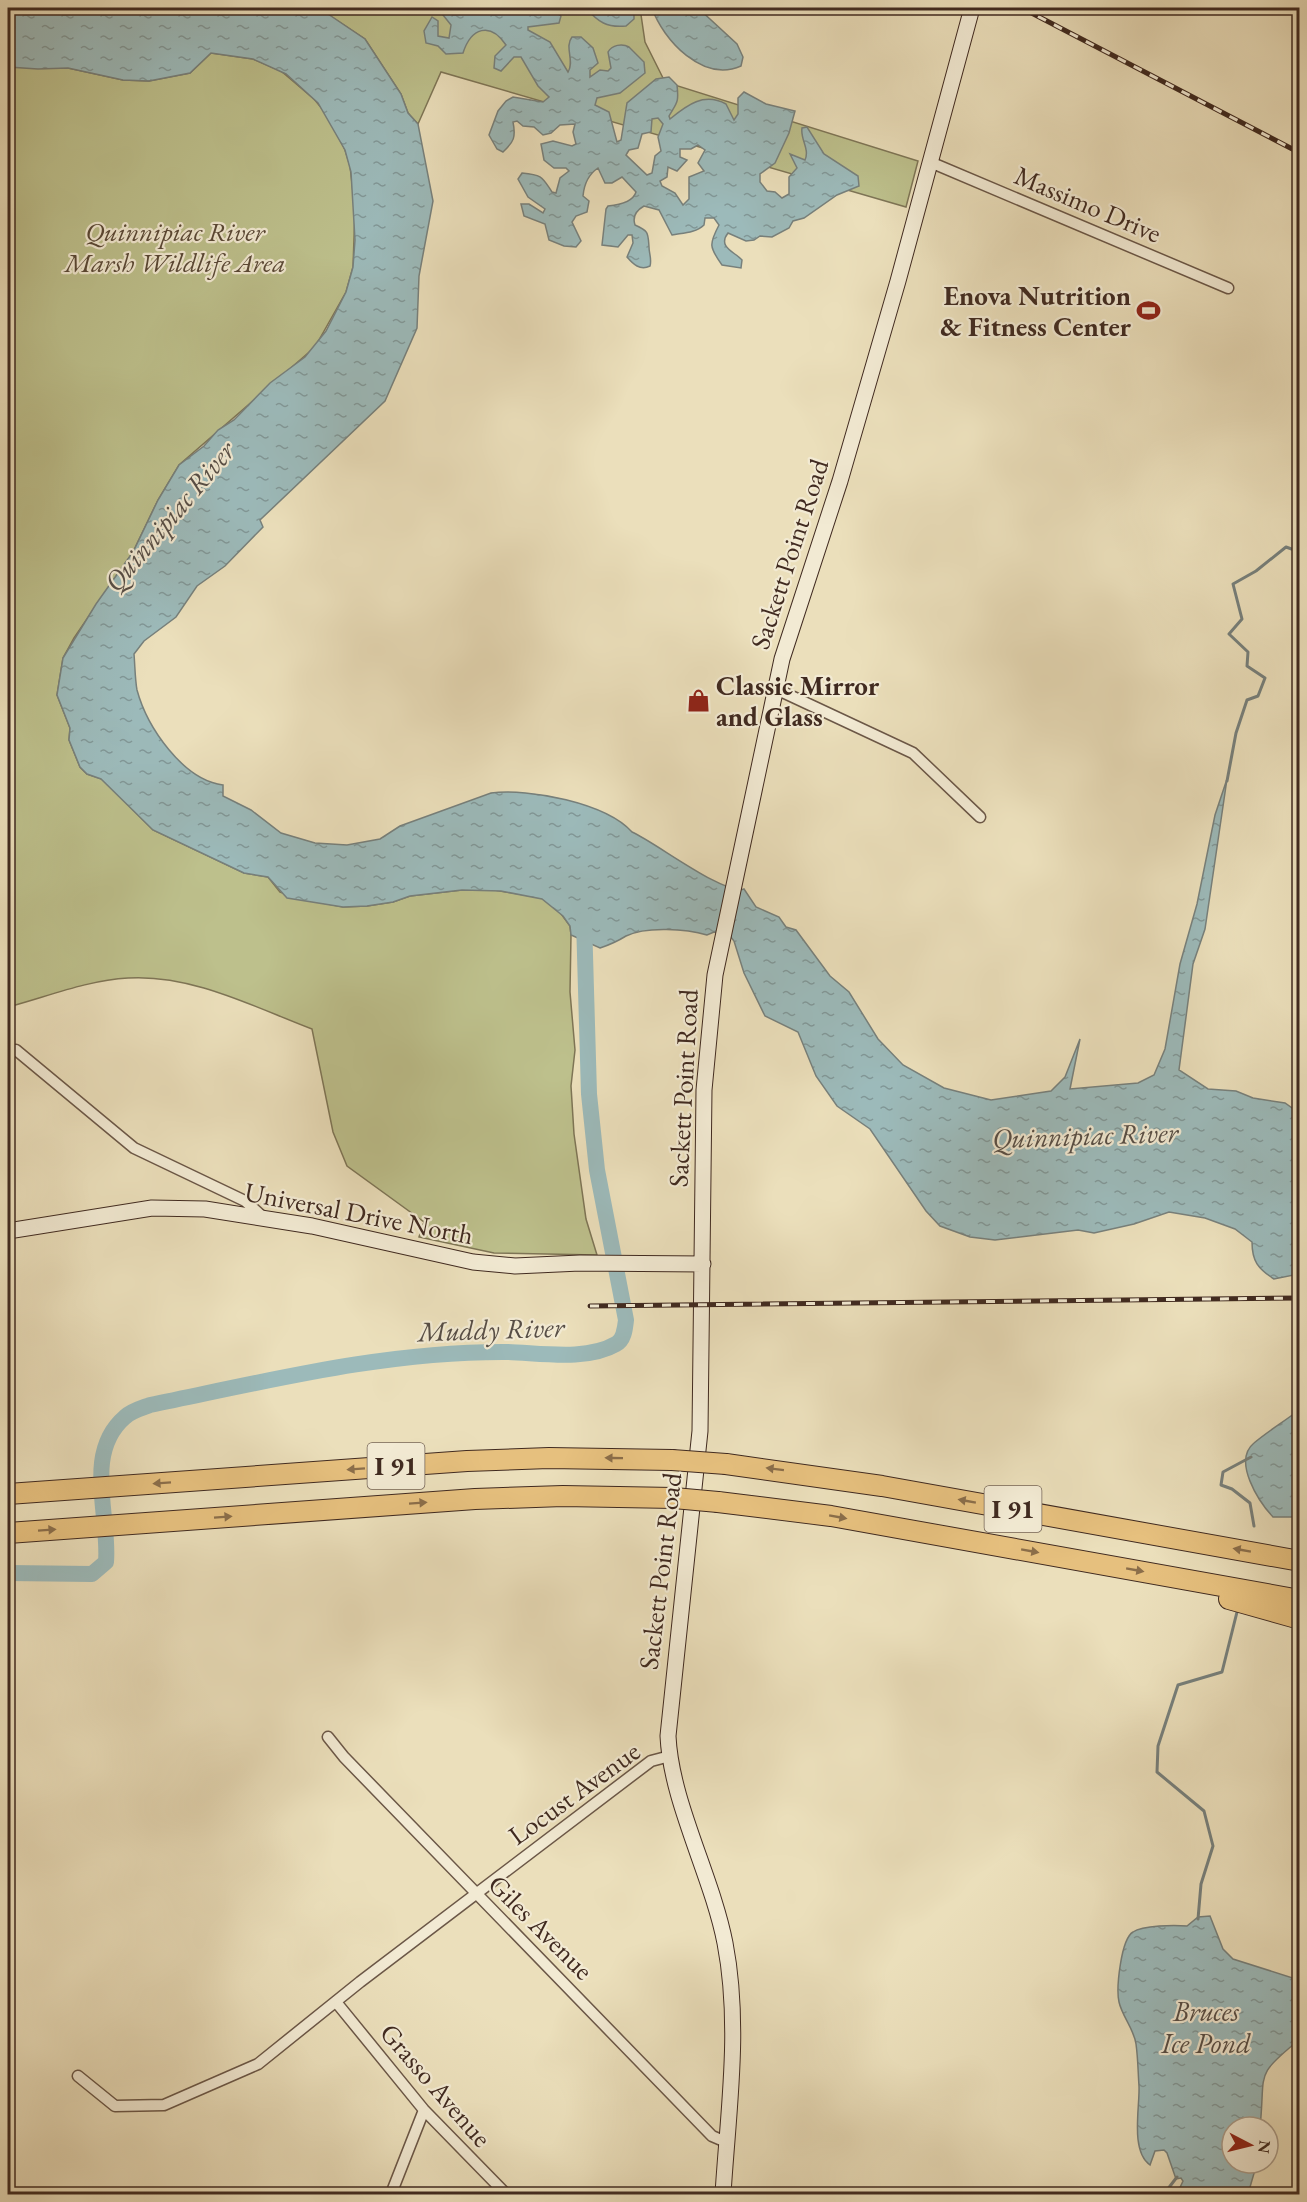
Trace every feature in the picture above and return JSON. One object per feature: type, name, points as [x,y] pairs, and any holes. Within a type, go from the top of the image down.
[{"type":"highway","name":"I 91","points":[[8,1494],[498,1459],[672,1460],[726,1464],[882,1485],[1299,1561]]},
{"type":"highway","name":"I 91","points":[[8,1533],[522,1497],[674,1498],[831,1516],[1299,1600]]},
{"type":"highway","points":[[1214,1585],[1234,1601],[1299,1619]]},
{"type":"street","name":"Sackett Point Road","points":[[723,2194],[732,2050],[730,1973],[721,1927],[670,1756],[669,1709],[692,1533],[700,1441],[705,1065],[710,1011],[722,934],[774,688],[840,481],[972,8]]},
{"type":"street","name":"Massimo Drive","points":[[930,162],[1228,288]]},
{"type":"street","points":[[774,688],[913,753],[980,817]]},
{"type":"street","points":[[16,1050],[134,1148],[245,1201],[264,1218]]},
{"type":"street","name":"Universal Drive North","points":[[8,1231],[152,1208],[205,1209],[264,1218],[473,1262],[515,1266],[580,1263],[703,1264]]},
{"type":"street","name":"Giles Avenue","points":[[327,1737],[712,2136],[726,2142]]},
{"type":"street","name":"Locust Avenue","points":[[78,2076],[115,2106],[164,2105],[258,2064],[651,1761],[670,1756]]},
{"type":"street","name":"Grasso Avenue","points":[[336,2002],[424,2110],[506,2194]]},
{"type":"street","points":[[391,2194],[424,2110]]},
{"type":"green space","points":[[318,8],[640,8],[645,42],[665,82],[918,161],[906,207],[441,72],[418,124],[408,113],[401,94],[365,39]]},
{"type":"green space","name":"Quinnipiac River Marsh Wildlife Area","points":[[211,53],[253,59],[281,71],[314,99],[328,116],[345,150],[350,166],[355,210],[353,267],[346,292],[315,347],[179,465],[158,500],[133,552],[74,638],[63,658],[57,695],[70,728],[69,740],[80,767],[87,774],[102,779],[153,830],[244,873],[268,877],[280,892],[343,907],[367,906],[393,902],[410,896],[462,890],[494,890],[542,898],[559,911],[570,926],[571,935],[570,992],[575,1050],[571,1086],[574,1134],[586,1219],[597,1255],[494,1253],[419,1237],[424,1222],[347,1166],[333,1132],[312,1029],[222,994],[176,981],[152,978],[113,979],[98,982],[8,1007],[8,67],[68,68],[123,80],[149,81],[190,73]]},
{"type":"water","name":"Quinnipiac River","points":[[8,8],[319,8],[365,39],[401,94],[408,113],[418,124],[433,201],[419,276],[417,328],[385,401],[260,520],[263,527],[225,566],[197,586],[176,617],[144,641],[134,654],[136,686],[142,704],[158,735],[181,762],[208,781],[223,785],[223,796],[251,810],[281,833],[315,843],[347,845],[380,839],[400,826],[491,793],[545,795],[604,813],[706,877],[735,889],[744,889],[756,907],[779,917],[786,927],[796,930],[830,976],[849,992],[878,1039],[903,1065],[944,1088],[991,1100],[1051,1091],[1065,1077],[1080,1039],[1070,1089],[1138,1083],[1154,1075],[1165,1049],[1180,964],[1197,904],[1215,815],[1227,779],[1205,929],[1193,964],[1179,1070],[1208,1089],[1236,1091],[1253,1098],[1285,1103],[1299,1113],[1299,1274],[1274,1279],[1257,1264],[1252,1242],[1235,1229],[1205,1218],[1169,1212],[1134,1224],[1094,1233],[1078,1230],[995,1240],[970,1237],[940,1226],[926,1211],[870,1129],[837,1106],[816,1076],[798,1032],[765,1016],[744,973],[734,941],[730,936],[714,932],[707,935],[678,930],[644,931],[626,936],[600,948],[571,935],[570,926],[563,916],[542,899],[501,891],[462,890],[410,896],[393,902],[367,906],[343,907],[287,898],[268,877],[244,873],[153,830],[101,779],[87,774],[80,767],[69,740],[70,728],[57,695],[63,658],[96,604],[133,552],[158,500],[179,465],[204,446],[218,430],[234,420],[270,383],[305,357],[326,331],[346,292],[353,267],[355,240],[351,172],[345,150],[318,103],[286,74],[253,59],[211,53],[190,73],[149,81],[123,80],[68,68],[8,67]]},
{"type":"water","points":[[443,8],[524,8],[557,13],[561,16],[559,23],[528,27],[528,30],[550,42],[568,72],[570,41],[572,37],[581,37],[593,48],[598,63],[590,70],[590,77],[600,70],[608,71],[611,68],[608,52],[612,48],[620,45],[629,47],[644,62],[645,73],[620,93],[597,98],[595,105],[609,112],[617,142],[621,140],[627,103],[656,79],[669,77],[677,85],[678,95],[676,105],[669,116],[670,119],[689,105],[710,99],[726,104],[734,120],[738,114],[738,98],[744,92],[766,104],[795,111],[789,133],[775,163],[760,174],[760,182],[767,191],[775,192],[782,198],[789,194],[789,177],[797,168],[790,154],[805,160],[802,128],[807,127],[824,154],[858,176],[859,186],[837,195],[804,218],[793,221],[789,228],[772,237],[760,236],[746,241],[728,233],[725,238],[726,246],[742,260],[741,268],[722,265],[715,254],[712,241],[719,225],[714,218],[705,218],[704,225],[697,230],[672,235],[659,210],[644,206],[637,211],[634,219],[635,225],[648,235],[651,263],[650,266],[643,268],[634,264],[627,257],[633,243],[632,235],[628,235],[618,247],[602,245],[606,209],[608,206],[628,201],[636,192],[622,177],[612,183],[605,183],[598,168],[584,188],[583,196],[589,201],[587,212],[576,216],[572,222],[581,241],[576,247],[564,246],[549,240],[545,224],[524,216],[521,204],[529,204],[543,213],[545,209],[528,197],[518,179],[522,173],[538,176],[544,180],[552,192],[556,193],[560,178],[569,171],[566,168],[554,168],[544,160],[541,144],[553,141],[572,146],[576,144],[573,132],[575,124],[560,125],[551,133],[543,135],[534,127],[523,126],[517,121],[513,122],[512,142],[503,152],[497,149],[489,135],[498,111],[506,101],[513,97],[543,102],[549,97],[538,86],[521,57],[514,57],[501,71],[494,68],[495,56],[506,45],[494,33],[487,30],[476,33],[466,44],[463,53],[446,54],[438,46],[426,43],[424,31],[432,17],[438,21],[438,36],[449,38],[451,25],[443,15]],"holes":[[[658,118],[663,124],[658,137],[661,151],[655,156],[652,173],[647,175],[626,155],[629,150],[638,148],[642,134],[651,132],[652,119]],[[698,145],[705,150],[698,163],[704,171],[689,177],[689,199],[683,205],[675,193],[662,186],[660,181],[667,177],[668,167],[677,171],[687,160],[680,157],[680,149],[691,149]]]},
{"type":"water","points":[[586,8],[629,8],[634,11],[634,19],[626,26],[608,25]]},
{"type":"water","points":[[652,8],[698,8],[737,44],[743,57],[741,66],[727,70],[713,69],[699,64],[675,45],[665,33]]},
{"type":"water","points":[[1299,1410],[1299,1513],[1293,1517],[1273,1517],[1261,1502],[1250,1481],[1246,1460],[1248,1451],[1254,1443]]},
{"type":"water","name":"Bruces Ice Pond","points":[[1210,1916],[1223,1949],[1233,1959],[1299,1980],[1299,2040],[1268,2069],[1264,2077],[1261,2115],[1220,2115],[1220,2175],[1254,2175],[1248,2194],[1177,2194],[1183,2181],[1181,2178],[1176,2179],[1167,2153],[1164,2150],[1155,2151],[1150,2165],[1140,2150],[1138,2139],[1139,2086],[1136,2044],[1118,1995],[1125,1944],[1129,1936],[1138,1930],[1151,1927],[1187,1926],[1198,1917]]},
{"type":"waterway","points":[[1227,781],[1236,733],[1247,700],[1258,696],[1265,678],[1247,666],[1248,652],[1229,634],[1242,619],[1233,584],[1256,571],[1286,547],[1300,552]]},
{"type":"waterway","name":"Muddy River","points":[[8,1573],[92,1574],[106,1562],[101,1486],[105,1448],[112,1432],[125,1417],[150,1405],[283,1377],[372,1362],[462,1353],[592,1353],[621,1340],[626,1320],[597,1170],[589,1094],[584,920]]},
{"type":"waterway","points":[[1251,1457],[1223,1472],[1221,1485],[1232,1489],[1250,1503],[1254,1526]]},
{"type":"waterway","points":[[1198,1919],[1201,1884],[1213,1846],[1204,1811],[1157,1772],[1158,1746],[1178,1685],[1222,1672],[1237,1612]]},
{"type":"waterway","points":[[1164,2194],[1177,2177]]},
{"type":"railway","points":[[1022,8],[1300,153]]},
{"type":"railway","points":[[590,1306],[1300,1298]]},
{"type":"place","name":"Enova Nutrition & Fitness Center","points":[[1149,311]]},
{"type":"place","name":"Classic Mirror and Glass","points":[[698,701]]}]
